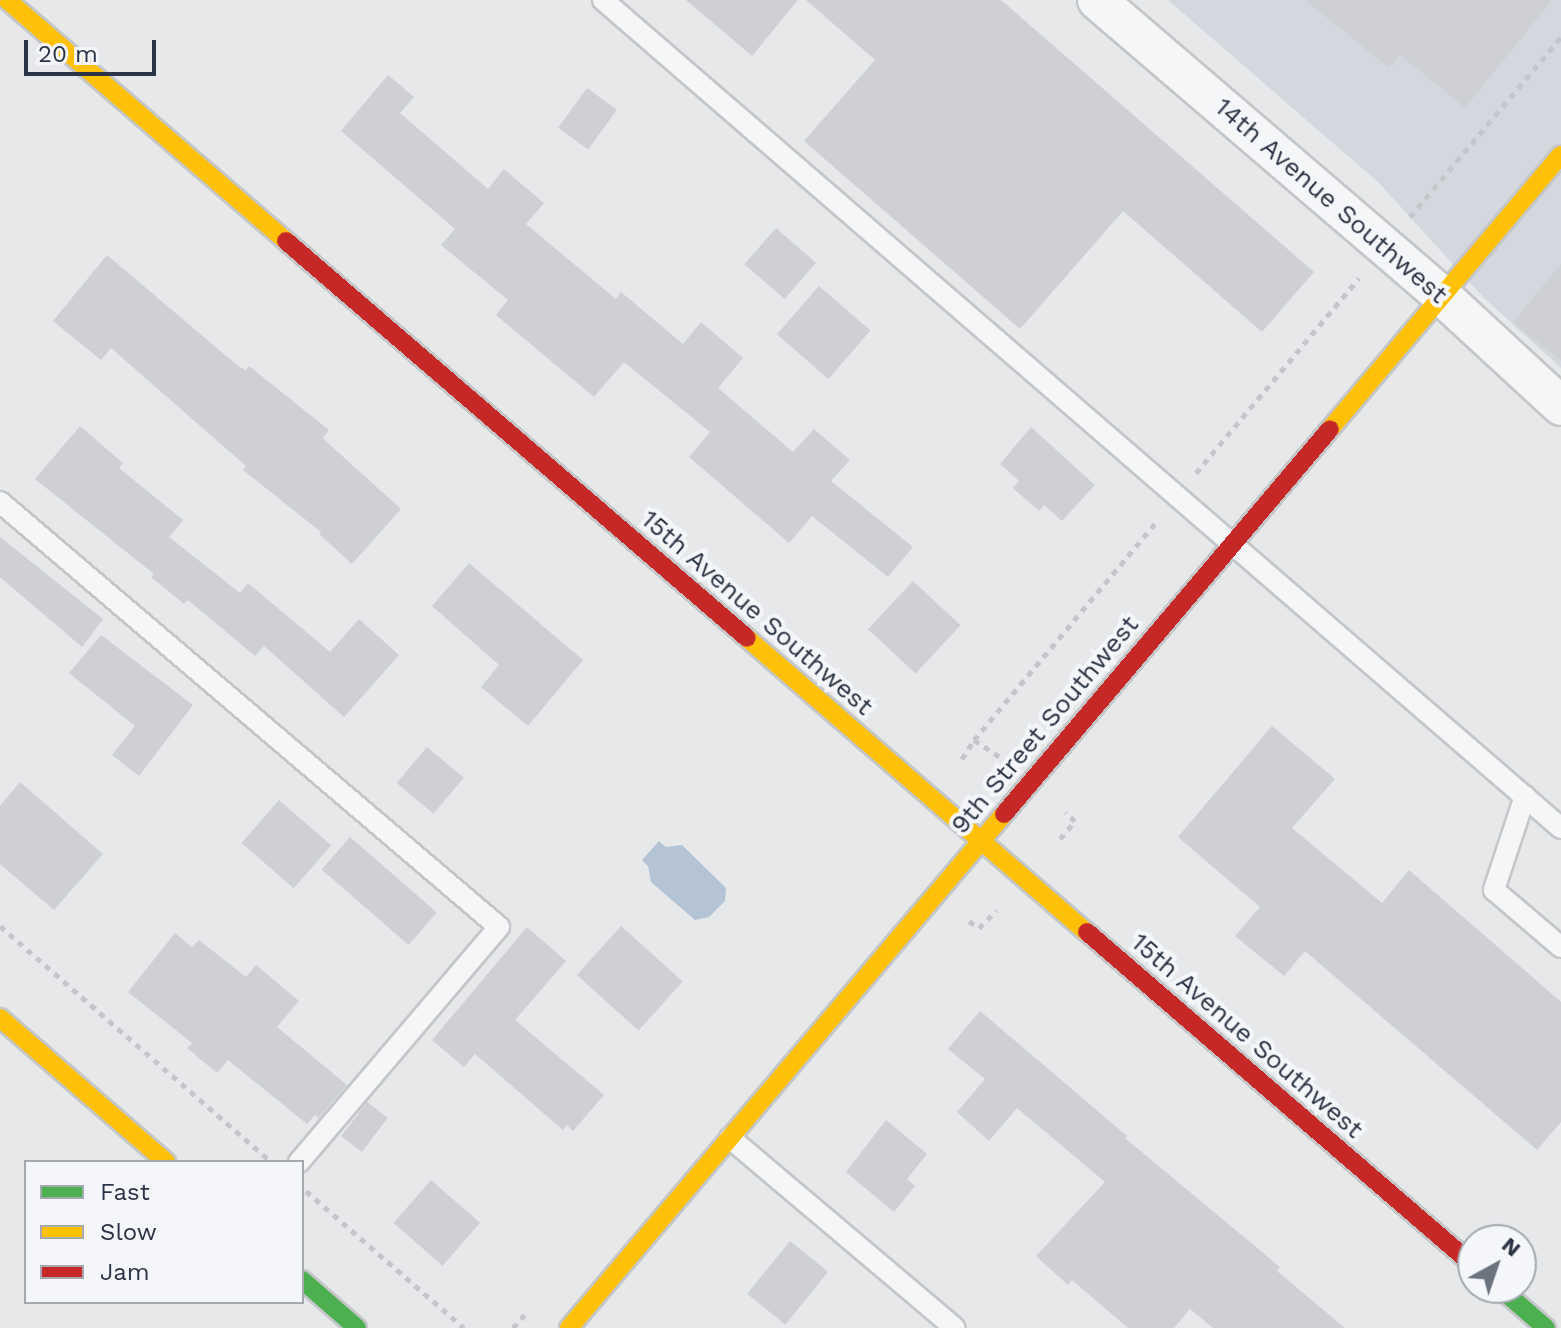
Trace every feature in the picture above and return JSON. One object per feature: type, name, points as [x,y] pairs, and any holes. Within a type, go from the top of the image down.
[{"type":"main road","name":"15th Avenue Southwest","points":[[6,0],[1457,1251]]},
{"type":"main road","name":"9th Street Southwest","points":[[569,1328],[1561,155]]},
{"type":"main road","points":[[0,1018],[164,1160]]},
{"type":"main road","points":[[304,1282],[357,1328]]},
{"type":"main road","points":[[1518,1304],[1546,1328]]},
{"type":"street","points":[[0,7],[6,0]]},
{"type":"street","name":"14th Avenue Southwest","points":[[1097,0],[1442,296],[1561,406]]},
{"type":"lane","points":[[603,0],[1561,828]]},
{"type":"lane","points":[[0,502],[499,927],[301,1160]]},
{"type":"lane","points":[[1525,796],[1494,890],[1561,947]]},
{"type":"lane","points":[[730,1138],[955,1328]]},
{"type":"path","points":[[1407,220],[1561,37]]},
{"type":"path","points":[[962,759],[974,740],[999,756]]},
{"type":"path","points":[[1060,839],[1075,821],[1061,808]]},
{"type":"path","points":[[962,915],[979,928],[1006,900]]},
{"type":"path","points":[[0,926],[270,1160]]},
{"type":"path","points":[[304,1190],[464,1328]]},
{"type":"shaded area","points":[[1168,0],[1561,0],[1561,368],[1483,297],[1379,183]]},
{"type":"water","points":[[659,841],[666,847],[682,845],[726,888],[725,901],[709,917],[695,920],[651,882],[648,866],[642,860]]},
{"type":"building","points":[[686,0],[798,0],[752,56]]},
{"type":"building","points":[[806,0],[1001,0],[1314,272],[1262,332],[1123,211],[1020,329],[804,141],[875,60]]},
{"type":"building","points":[[1305,0],[1552,0],[1465,108],[1400,55],[1389,68]]},
{"type":"building","points":[[388,75],[414,97],[400,113],[488,189],[504,169],[544,203],[526,224],[616,299],[621,292],[683,344],[701,322],[743,358],[718,388],[793,452],[814,429],[850,460],[831,481],[913,547],[888,577],[812,516],[789,543],[689,457],[710,432],[624,362],[594,397],[496,315],[508,300],[441,245],[455,229],[341,131]]},
{"type":"building","points":[[587,88],[617,110],[588,149],[558,128]]},
{"type":"building","points":[[776,228],[816,263],[785,299],[745,264]]},
{"type":"building","points":[[107,255],[238,366],[246,370],[249,366],[329,430],[323,438],[401,509],[352,564],[319,534],[321,532],[243,470],[246,466],[111,348],[101,360],[53,321]]},
{"type":"building","points":[[1561,264],[1561,361],[1513,322]]},
{"type":"building","points":[[819,286],[870,331],[828,379],[777,334]]},
{"type":"building","points":[[80,426],[123,463],[119,468],[183,520],[169,537],[240,593],[248,583],[330,652],[359,619],[399,655],[344,717],[264,646],[255,656],[188,600],[184,604],[151,577],[154,574],[35,479]]},
{"type":"building","points":[[1031,427],[1095,485],[1062,521],[1044,505],[1039,511],[1013,488],[1019,481],[1000,464]]},
{"type":"building","points":[[0,537],[103,619],[82,647],[0,577]]},
{"type":"building","points":[[469,563],[583,660],[528,726],[481,687],[499,665],[432,606]]},
{"type":"building","points":[[913,581],[961,625],[916,674],[868,629]]},
{"type":"building","points":[[101,635],[193,705],[139,776],[112,755],[135,726],[69,673]]},
{"type":"building","points":[[1272,726],[1335,779],[1292,828],[1382,903],[1409,870],[1561,1002],[1561,1122],[1537,1150],[1305,951],[1284,976],[1235,936],[1260,907],[1178,837]]},
{"type":"building","points":[[427,747],[464,778],[434,814],[397,783]]},
{"type":"building","points":[[20,782],[103,854],[54,910],[0,864],[0,806]]},
{"type":"building","points":[[279,800],[331,845],[294,888],[242,843]]},
{"type":"building","points":[[350,837],[437,912],[409,945],[322,869]]},
{"type":"building","points":[[621,926],[683,982],[639,1031],[577,975]]},
{"type":"building","points":[[527,927],[566,961],[515,1020],[604,1095],[573,1131],[567,1125],[563,1130],[475,1054],[464,1067],[432,1040]]},
{"type":"building","points":[[175,933],[192,947],[199,940],[246,977],[256,965],[299,1001],[277,1027],[347,1085],[319,1118],[315,1115],[307,1124],[228,1060],[217,1073],[187,1048],[192,1043],[128,992]]},
{"type":"building","points":[[980,1011],[1127,1136],[1125,1138],[1280,1267],[1277,1271],[1345,1328],[1213,1328],[1190,1309],[1174,1328],[1128,1328],[1072,1280],[1068,1285],[1036,1256],[1105,1182],[1017,1108],[989,1141],[957,1112],[985,1079],[948,1049]]},
{"type":"building","points":[[367,1102],[388,1118],[362,1152],[341,1136]]},
{"type":"building","points":[[886,1120],[927,1154],[907,1179],[915,1186],[894,1212],[846,1172]]},
{"type":"building","points":[[431,1180],[480,1223],[443,1266],[394,1223]]},
{"type":"building","points":[[790,1241],[828,1272],[785,1325],[747,1294]]},
{"type":"traffic: fast","points":[[304,1282],[357,1328]]},
{"type":"traffic: fast","points":[[1518,1304],[1546,1328]]},
{"type":"traffic: slow","points":[[7,0],[286,241]]},
{"type":"traffic: slow","points":[[1330,429],[1561,155]]},
{"type":"traffic: slow","points":[[747,638],[1087,932]]},
{"type":"traffic: slow","points":[[569,1328],[1004,814]]},
{"type":"traffic: slow","points":[[0,1018],[164,1160]]},
{"type":"traffic: jam","points":[[286,241],[747,638]]},
{"type":"traffic: jam","points":[[1004,814],[1330,429]]},
{"type":"traffic: jam","points":[[1087,932],[1457,1251]]}]
